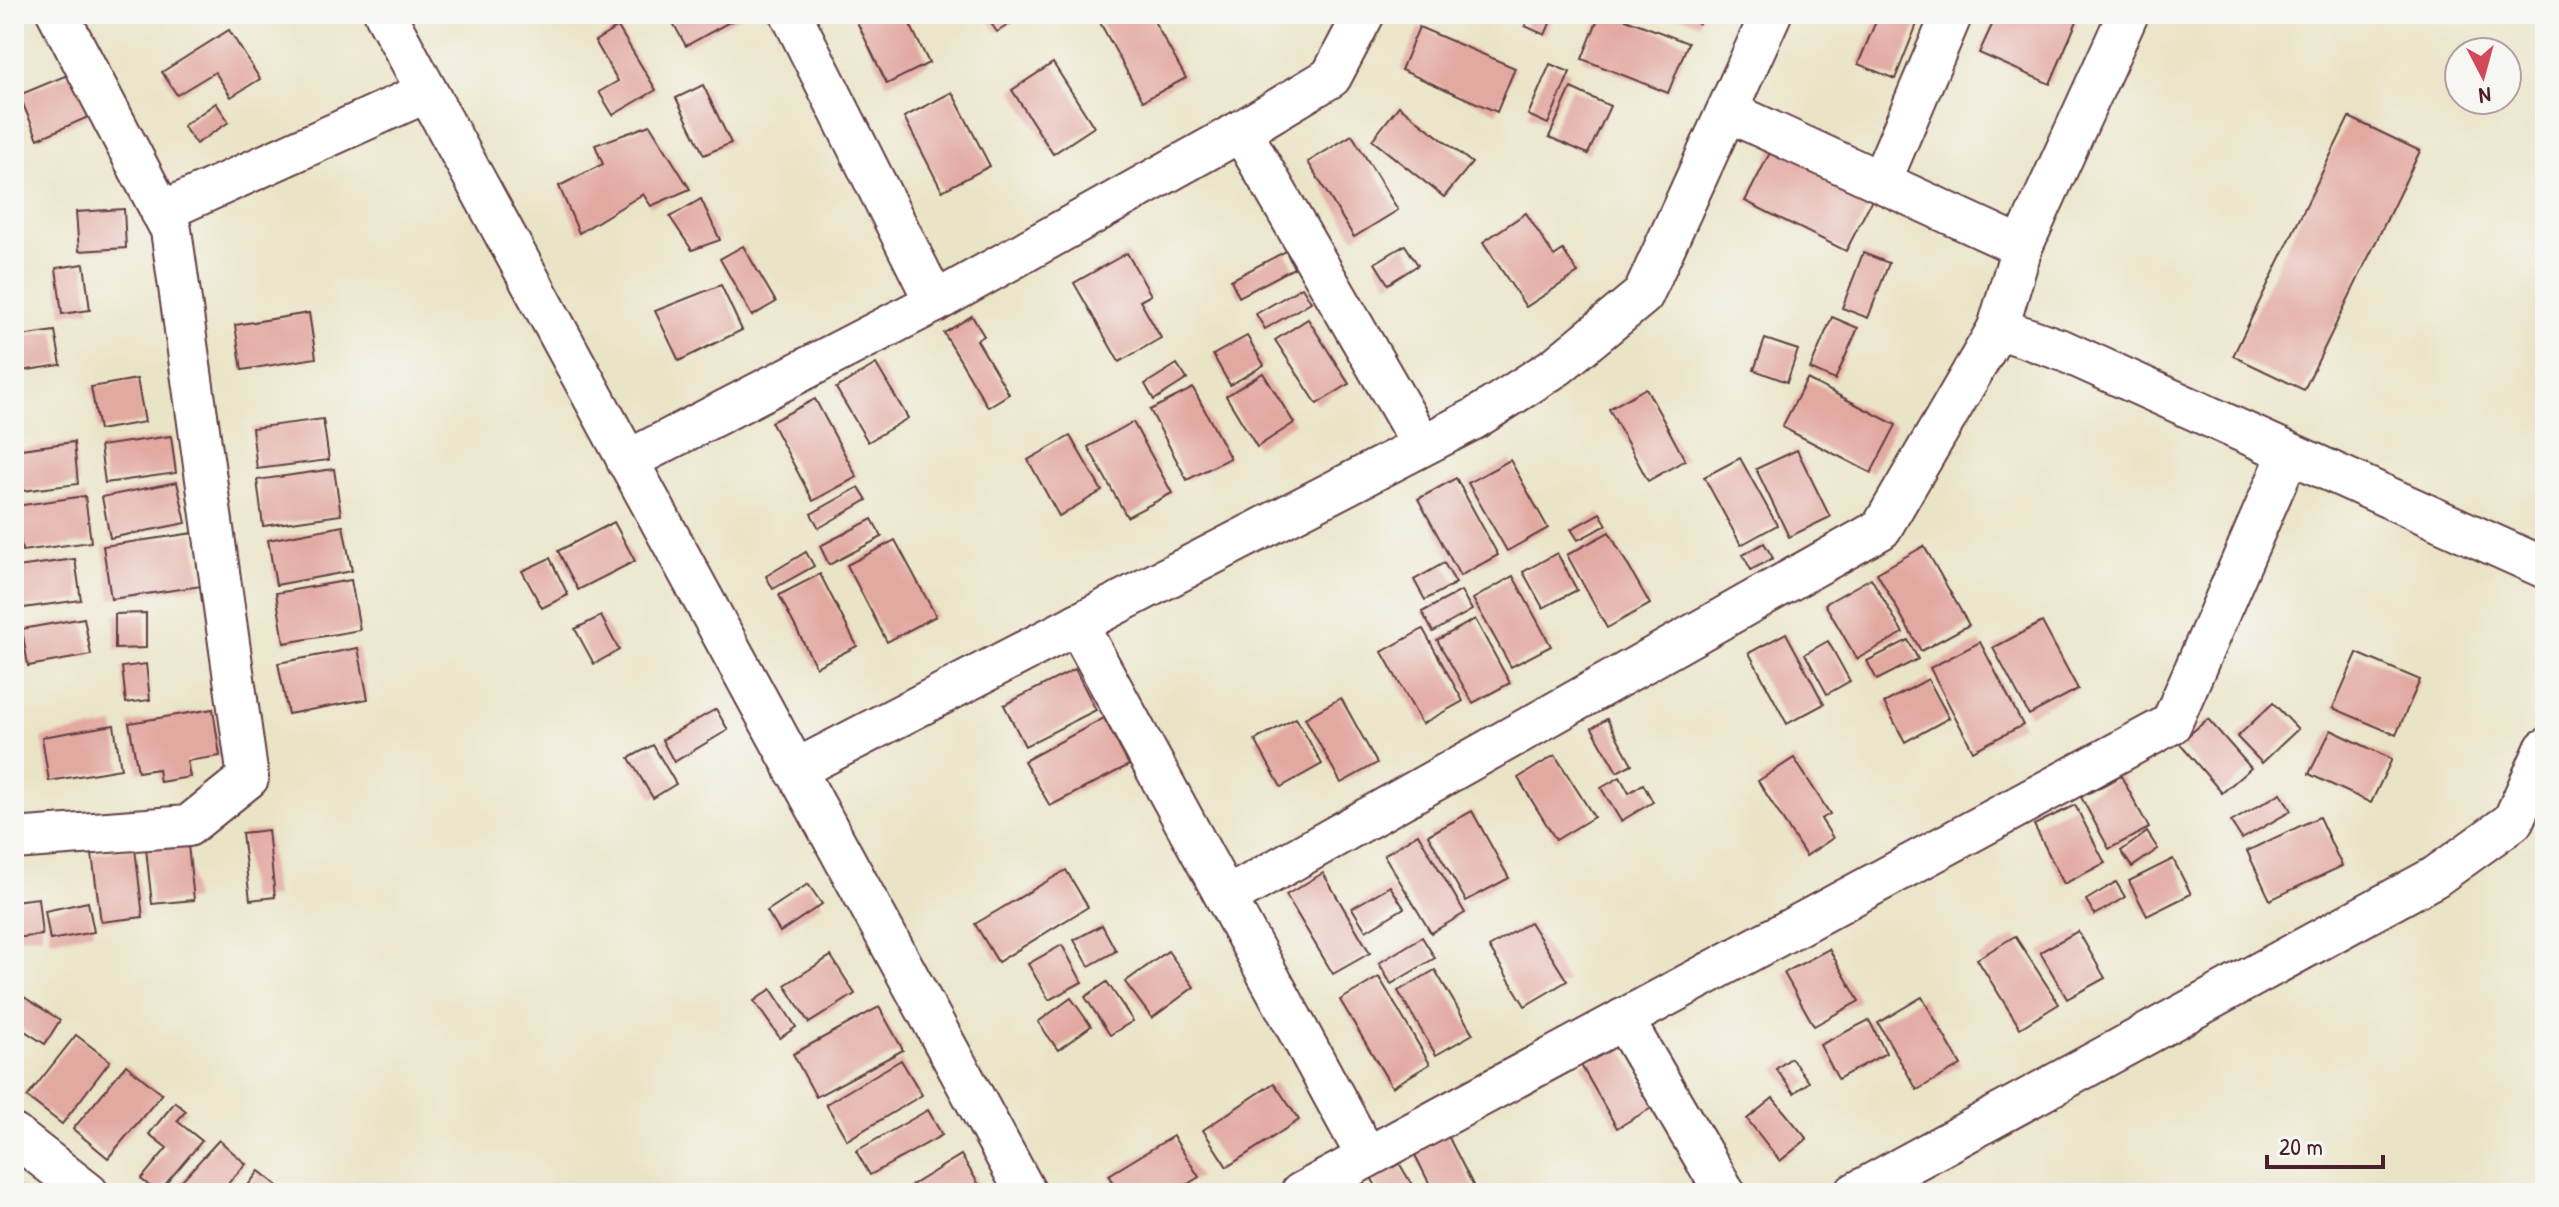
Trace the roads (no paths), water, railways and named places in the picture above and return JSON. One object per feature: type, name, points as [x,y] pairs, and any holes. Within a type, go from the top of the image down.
[{"type":"street","points":[[14,839],[188,826],[248,778],[171,230],[58,14]]},
{"type":"street","points":[[385,14],[1026,1193]]},
{"type":"street","points":[[791,14],[935,302]]},
{"type":"street","points":[[627,461],[935,302],[1241,131],[1331,77],[1364,14]]},
{"type":"street","points":[[795,770],[1421,443],[1474,419],[1557,366],[1643,295],[1771,14]]},
{"type":"street","points":[[1881,181],[1952,14]]},
{"type":"street","points":[[1226,898],[1881,529],[1998,328],[2022,247],[2128,14]]},
{"type":"street","points":[[161,212],[427,92]]},
{"type":"street","points":[[1727,111],[2022,247]]},
{"type":"street","points":[[1241,131],[1421,443]]},
{"type":"street","points":[[1998,328],[2064,351],[2545,568]]},
{"type":"street","points":[[1301,1193],[2171,724],[2289,453]]},
{"type":"street","points":[[1077,624],[1367,1157]]},
{"type":"street","points":[[1855,1193],[2435,877],[2513,821],[2545,749]]},
{"type":"street","points":[[1623,1019],[1725,1193]]},
{"type":"street","points":[[14,1135],[88,1193]]}]
